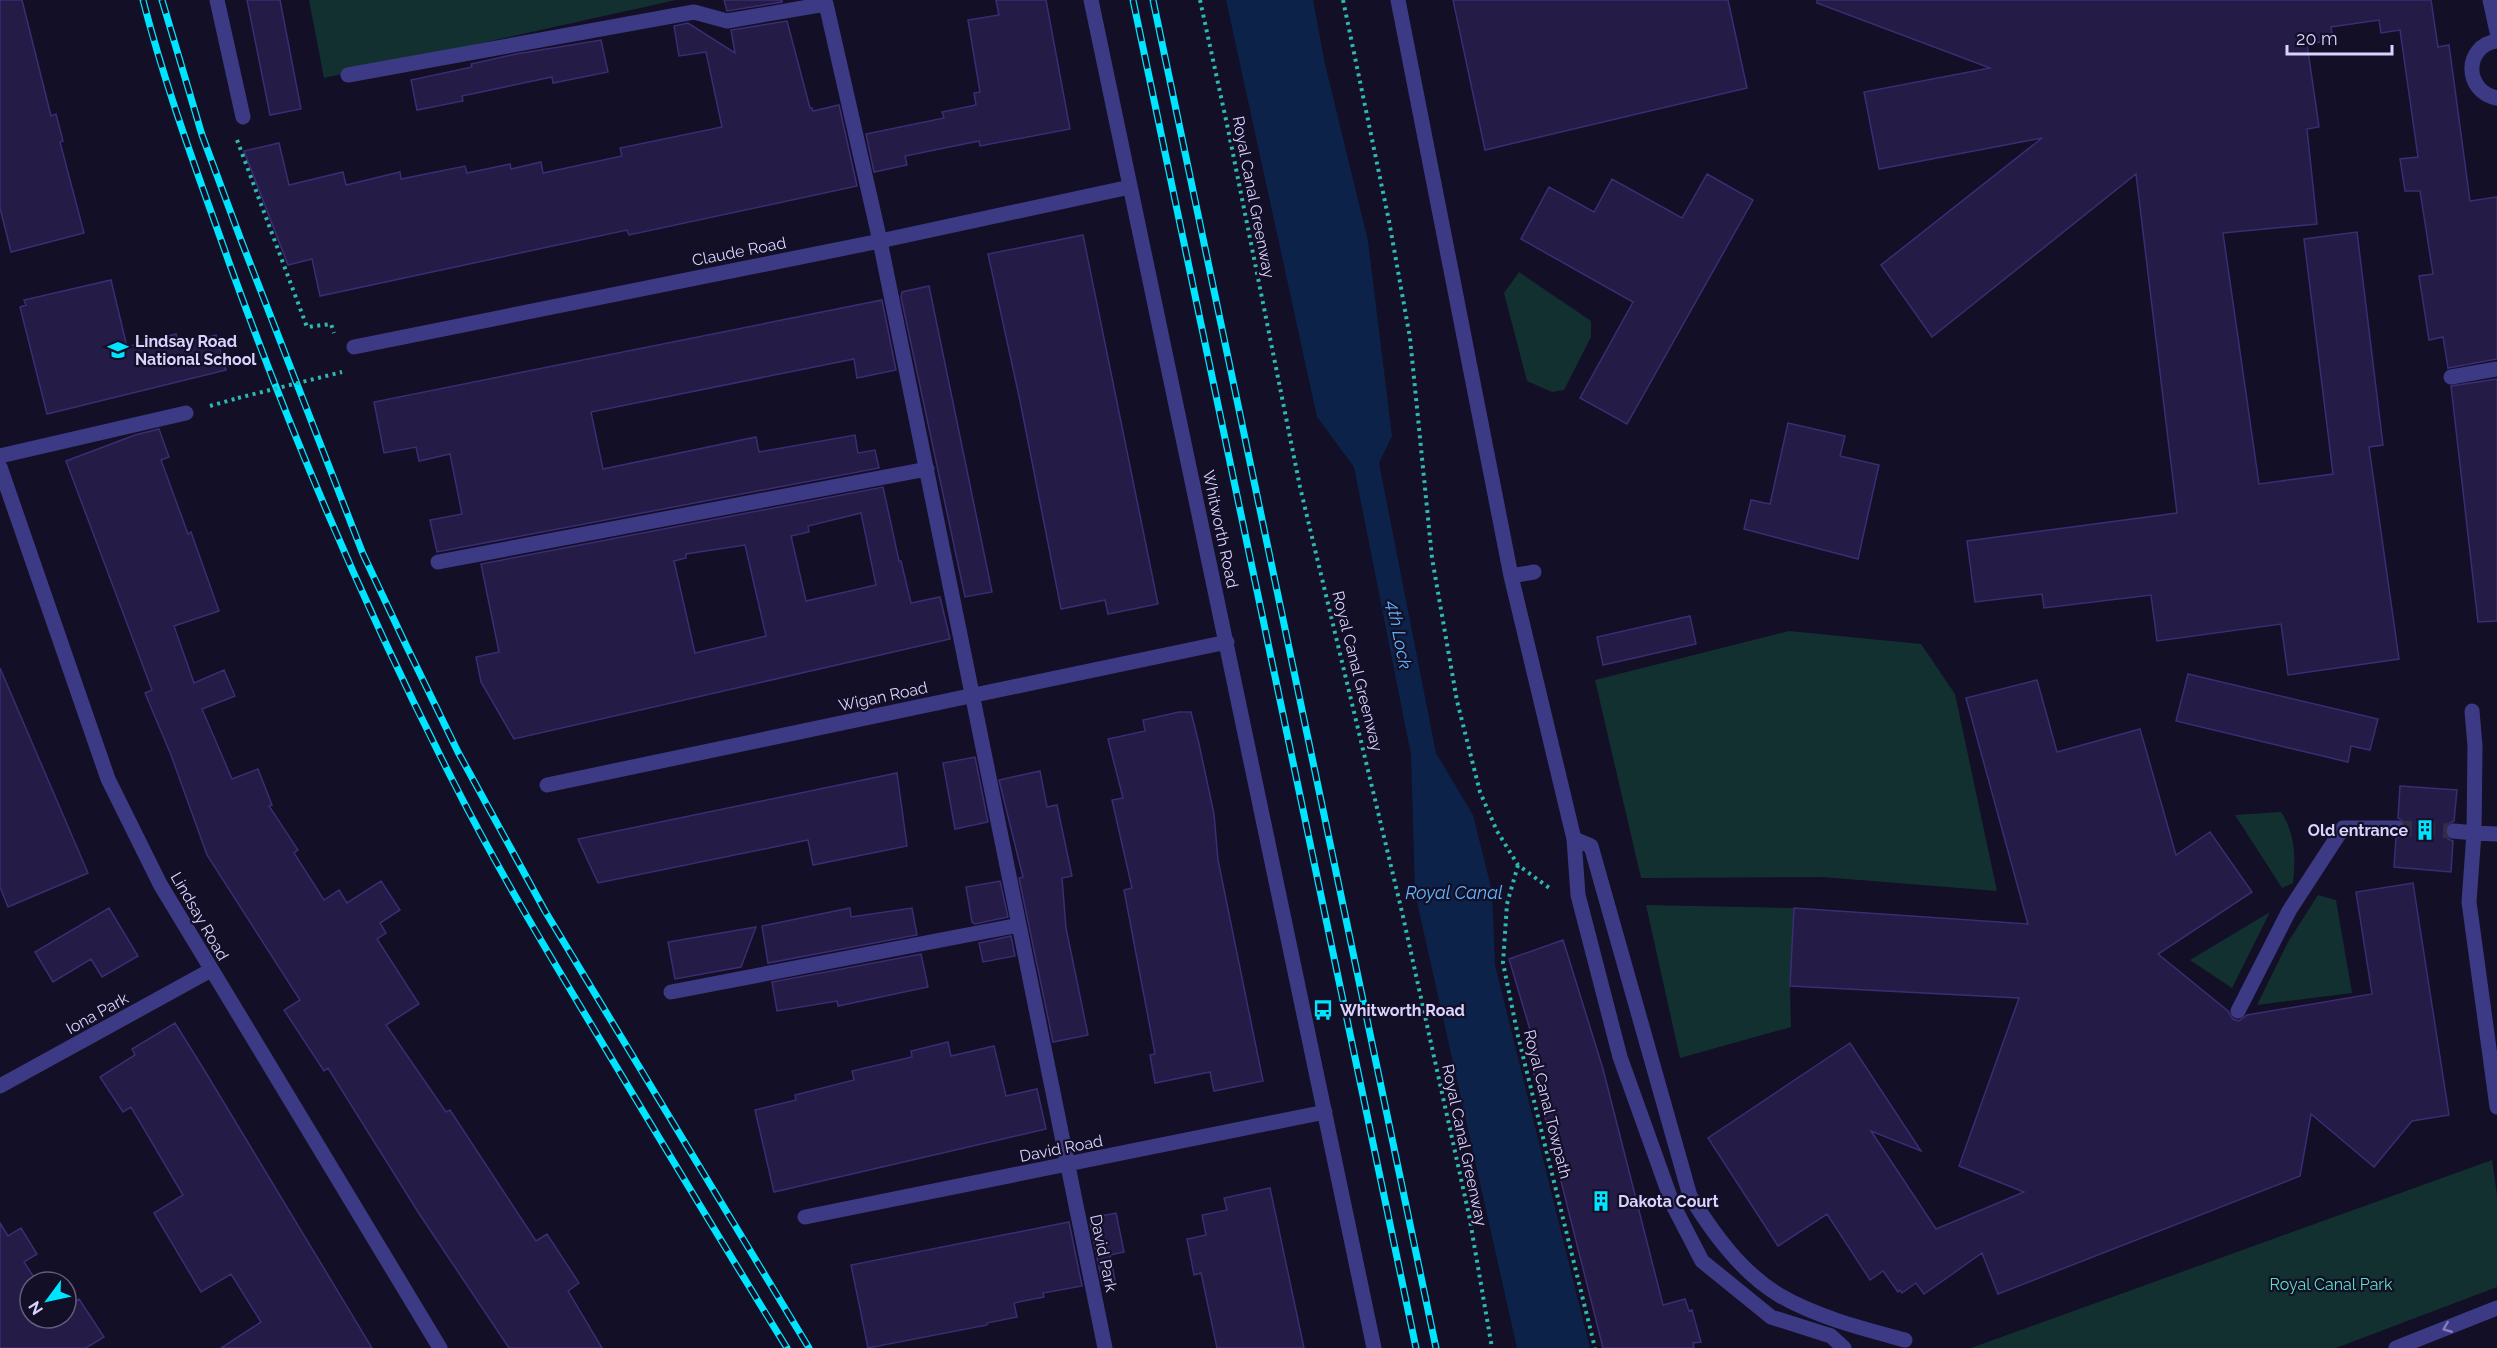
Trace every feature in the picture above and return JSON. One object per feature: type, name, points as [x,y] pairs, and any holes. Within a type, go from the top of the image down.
[{"type":"street","points":[[217,0],[243,117]]},
{"type":"street","name":"Whitworth Road","points":[[1091,0],[1374,1348]]},
{"type":"street","points":[[1398,0],[1511,576],[1574,839],[1578,895],[1620,1057],[1674,1205],[1702,1261],[1771,1317],[1832,1336],[1844,1348]]},
{"type":"street","points":[[2490,0],[2497,32]]},
{"type":"street","name":"David Park","points":[[348,75],[694,12],[727,21],[826,4],[880,240],[1106,1348]]},
{"type":"street","points":[[2497,41],[2482,46],[2476,53],[2470,69],[2476,86],[2483,93],[2497,98]]},
{"type":"street","name":"Claude Road","points":[[354,347],[1130,187]]},
{"type":"street","points":[[2451,377],[2497,369]]},
{"type":"street","points":[[0,456],[186,413]]},
{"type":"street","name":"Lindsay Road","points":[[0,467],[108,779],[160,884],[440,1348]]},
{"type":"street","points":[[438,562],[927,469]]},
{"type":"street","points":[[1511,576],[1534,572]]},
{"type":"street","name":"Wigan Road","points":[[547,785],[1227,642]]},
{"type":"street","points":[[2472,711],[2475,746],[2474,833],[2469,902],[2497,1107]]},
{"type":"street","points":[[2238,1011],[2289,911],[2343,828],[2397,828]]},
{"type":"street","points":[[2454,831],[2497,834]]},
{"type":"street","points":[[1574,839],[1591,846],[1686,1186],[1708,1225],[1751,1274],[1779,1295],[1821,1313],[1905,1340]]},
{"type":"street","points":[[671,992],[1019,925]]},
{"type":"street","name":"Iona Park","points":[[0,1086],[211,970]]},
{"type":"street","name":"David Road","points":[[805,1217],[1325,1112]]},
{"type":"street","points":[[2396,1348],[2497,1308]]},
{"type":"path","name":"Royal Canal Greenway","points":[[1200,0],[1300,487],[1402,912],[1469,1215],[1492,1348]]},
{"type":"path","points":[[1343,0],[1389,221],[1410,338],[1432,558],[1457,701],[1480,792],[1497,831],[1518,865],[1550,889],[1578,895]]},
{"type":"path","points":[[237,138],[307,327],[331,324]]},
{"type":"path","points":[[238,398],[342,372]]},
{"type":"path","name":"Royal Canal Towpath","points":[[1518,865],[1507,904],[1503,963],[1518,1036],[1595,1348]]},
{"type":"green space","points":[[309,0],[676,0],[324,78]]},
{"type":"green space","points":[[1519,272],[1591,321],[1591,337],[1564,390],[1552,392],[1527,381],[1504,293]]},
{"type":"green space","points":[[1789,631],[1921,644],[1955,694],[1997,891],[1822,877],[1641,878],[1595,680]]},
{"type":"green space","points":[[2281,812],[2292,837],[2294,864],[2293,883],[2282,888],[2235,815]]},
{"type":"green space","points":[[2318,895],[2336,900],[2352,993],[2257,1005],[2288,942]]},
{"type":"green space","points":[[1646,905],[1794,908],[1790,986],[1791,1027],[1680,1058]]},
{"type":"green space","points":[[2270,912],[2232,988],[2190,960]]},
{"type":"green space","name":"Royal Canal Park","points":[[2492,1160],[2497,1195],[2497,1287],[2336,1348],[1971,1348]]},
{"type":"water","points":[[1226,0],[1313,0],[1325,64],[1368,241],[1392,436],[1379,463],[1436,753],[1473,815],[1492,891],[1495,965],[1590,1348],[1517,1348],[1415,893],[1411,755],[1354,467],[1317,417]]},
{"type":"building","points":[[0,0],[22,0],[51,116],[56,114],[63,141],[60,142],[84,233],[11,252],[0,208]]},
{"type":"building","points":[[247,0],[280,0],[301,109],[270,115]]},
{"type":"building","points":[[724,0],[782,0],[782,2],[727,11]]},
{"type":"building","points":[[996,0],[1046,0],[1070,129],[980,146],[979,141],[905,156],[907,165],[874,172],[866,134],[944,118],[942,112],[976,105],[974,93],[980,92],[968,20],[999,15]]},
{"type":"building","points":[[1453,0],[1728,0],[1747,88],[1485,150]]},
{"type":"building","points":[[1817,0],[2431,0],[2438,47],[2449,45],[2470,201],[2497,197],[2497,359],[2448,368],[2443,337],[2429,340],[2419,276],[2433,274],[2420,191],[2405,191],[2400,159],[2418,157],[2400,30],[2381,33],[2379,20],[2331,27],[2333,40],[2307,44],[2319,127],[2307,129],[2317,224],[2223,233],[2259,484],[2333,474],[2304,239],[2357,232],[2383,445],[2369,447],[2399,659],[2288,675],[2281,624],[2157,641],[2151,595],[2044,608],[2042,594],[1975,602],[1967,541],[2177,513],[2136,174],[1932,337],[1881,265],[2042,138],[1879,169],[1864,92],[1990,68],[1817,3]]},
{"type":"building","points":[[787,21],[810,108],[813,111],[839,105],[857,186],[629,235],[627,230],[320,296],[312,259],[288,265],[244,151],[279,143],[289,185],[343,172],[346,185],[400,172],[401,179],[465,166],[467,173],[510,164],[511,169],[541,162],[543,173],[622,156],[620,148],[722,127],[706,52],[679,56],[674,26],[688,23],[735,53],[731,30]]},
{"type":"building","points":[[601,40],[608,72],[553,83],[552,77],[462,96],[463,101],[417,110],[411,80],[472,67],[471,64],[516,54]]},
{"type":"building","points":[[1707,174],[1753,200],[1627,424],[1580,398],[1633,302],[1521,239],[1549,187],[1594,212],[1612,179],[1682,218]]},
{"type":"building","points":[[1083,235],[1158,604],[1108,614],[1105,600],[1061,609],[988,254]]},
{"type":"building","points":[[111,280],[127,347],[176,334],[179,345],[216,335],[226,370],[47,414],[20,307],[26,305],[24,300]]},
{"type":"building","points":[[929,286],[992,592],[965,597],[901,297],[902,292]]},
{"type":"building","points":[[882,300],[896,370],[857,378],[854,359],[591,412],[603,469],[756,437],[759,452],[855,435],[858,453],[875,450],[879,468],[437,552],[430,520],[462,514],[450,454],[419,461],[416,447],[384,453],[374,402]]},
{"type":"building","points":[[2497,379],[2497,621],[2478,622],[2451,386]]},
{"type":"building","points":[[1788,423],[1845,436],[1840,456],[1879,465],[1858,559],[1744,529],[1751,500],[1770,504]]},
{"type":"building","points":[[159,429],[169,457],[161,460],[188,534],[191,532],[219,611],[174,626],[194,683],[224,670],[235,696],[202,709],[232,779],[258,769],[272,805],[269,806],[298,850],[294,853],[324,900],[339,890],[347,903],[381,881],[400,910],[380,923],[386,933],[377,939],[419,1004],[386,1025],[446,1112],[450,1110],[536,1241],[547,1234],[579,1283],[568,1291],[602,1348],[509,1348],[420,1215],[328,1068],[324,1071],[284,1010],[300,1000],[207,855],[171,755],[145,693],[152,690],[66,461],[135,435]]},
{"type":"building","points":[[883,487],[899,561],[901,561],[911,603],[940,597],[950,639],[514,739],[481,682],[476,657],[499,652],[481,564]],"holes":[[[861,513],[876,585],[806,601],[791,536],[809,532],[808,526]],[[745,545],[766,636],[695,653],[674,561],[686,558],[686,554]]]},
{"type":"building","points":[[1690,616],[1696,644],[1603,665],[1597,637]]},
{"type":"building","points":[[0,668],[88,873],[8,907],[0,887]]},
{"type":"building","points":[[2188,674],[2378,719],[2370,750],[2351,746],[2348,762],[2176,721]]},
{"type":"building","points":[[2037,680],[2057,752],[2140,729],[2176,855],[2210,832],[2252,892],[2158,954],[2228,1011],[2233,1019],[2239,1021],[2247,1015],[2372,994],[2356,892],[2413,883],[2449,1115],[2412,1121],[2374,1167],[2311,1114],[2300,1176],[1998,1294],[1982,1253],[1924,1294],[1916,1283],[1902,1293],[1900,1290],[1898,1292],[1883,1271],[1870,1280],[1827,1214],[1778,1246],[1708,1138],[1850,1043],[1921,1151],[1871,1131],[1936,1229],[2024,1192],[1959,1166],[2019,998],[1790,986],[1794,908],[2028,924],[1966,698]]},
{"type":"building","points":[[1179,712],[1191,712],[1199,744],[1214,814],[1218,860],[1263,1081],[1214,1091],[1210,1072],[1155,1083],[1150,1055],[1155,1054],[1124,890],[1132,888],[1112,800],[1123,798],[1108,739],[1145,731],[1143,720]]},
{"type":"building","points":[[975,757],[988,822],[955,829],[943,763]]},
{"type":"building","points":[[1040,771],[1047,807],[1057,805],[1072,876],[1062,878],[1066,928],[1088,1035],[1053,1042],[1019,878],[1023,877],[999,780]]},
{"type":"building","points":[[897,773],[907,846],[813,865],[808,840],[598,883],[578,839]]},
{"type":"building","name":"Old entrance","points":[[2400,786],[2457,790],[2454,821],[2446,825],[2444,831],[2448,839],[2453,841],[2451,872],[2394,867],[2396,838],[2402,836],[2407,829],[2405,823],[2398,818]]},
{"type":"building","points":[[1000,881],[1008,917],[975,924],[972,922],[966,887]]},
{"type":"building","points":[[109,908],[138,956],[102,977],[91,959],[53,982],[35,952]]},
{"type":"building","points":[[850,908],[851,917],[912,908],[917,935],[768,963],[762,926]]},
{"type":"building","points":[[756,927],[741,967],[675,979],[668,942]]},
{"type":"building","points":[[1011,936],[1015,956],[983,962],[979,943]]},
{"type":"building","name":"Dakota Court","points":[[1563,940],[1603,1069],[1663,1305],[1685,1299],[1689,1311],[1692,1310],[1701,1342],[1693,1343],[1694,1348],[1603,1348],[1529,1054],[1537,1053],[1509,959]]},
{"type":"building","points":[[921,954],[928,987],[838,1006],[837,1001],[777,1011],[772,982]]},
{"type":"building","points":[[175,1023],[372,1348],[221,1348],[261,1322],[231,1274],[201,1292],[154,1213],[183,1195],[131,1107],[123,1112],[100,1077],[135,1055],[132,1049]]},
{"type":"building","points":[[948,1042],[951,1056],[994,1046],[1006,1096],[1037,1089],[1046,1129],[774,1192],[755,1110],[796,1100],[795,1095],[854,1080],[852,1071],[912,1057],[911,1051]]},
{"type":"building","points":[[1270,1188],[1304,1348],[1217,1348],[1201,1273],[1194,1275],[1187,1239],[1206,1235],[1202,1215],[1227,1210],[1224,1198]]},
{"type":"building","points":[[1116,1213],[1124,1252],[1110,1255],[1115,1280],[1102,1282],[1089,1218]]},
{"type":"building","points":[[1069,1222],[1082,1286],[1043,1293],[1044,1297],[1014,1303],[1017,1317],[868,1348],[851,1265]]},
{"type":"building","points":[[0,1223],[8,1236],[21,1228],[37,1254],[24,1262],[29,1270],[18,1270],[18,1330],[78,1330],[79,1299],[104,1337],[86,1348],[0,1348]]},
{"type":"tunnel","points":[[2397,828],[2454,831]]},
{"type":"railway","points":[[143,0],[184,133],[254,331],[306,462],[362,592],[422,720],[521,906],[787,1348]]},
{"type":"railway","points":[[162,0],[202,135],[241,240],[363,554],[405,643],[458,752],[545,911],[809,1348]]},
{"type":"railway","points":[[1133,0],[1416,1348]]},
{"type":"railway","points":[[1153,0],[1436,1348]]},
{"type":"place","name":"Lindsay Road National School","points":[[118,350]]},
{"type":"place","name":"Old entrance","points":[[2425,830]]},
{"type":"place","name":"Whitworth Road","points":[[1323,1010]]},
{"type":"place","name":"Dakota Court","points":[[1601,1201]]},
{"type":"water label","name":"4th Lock","points":[[1399,635]]},
{"type":"water label","name":"Royal Canal","points":[[1454,893]]}]
